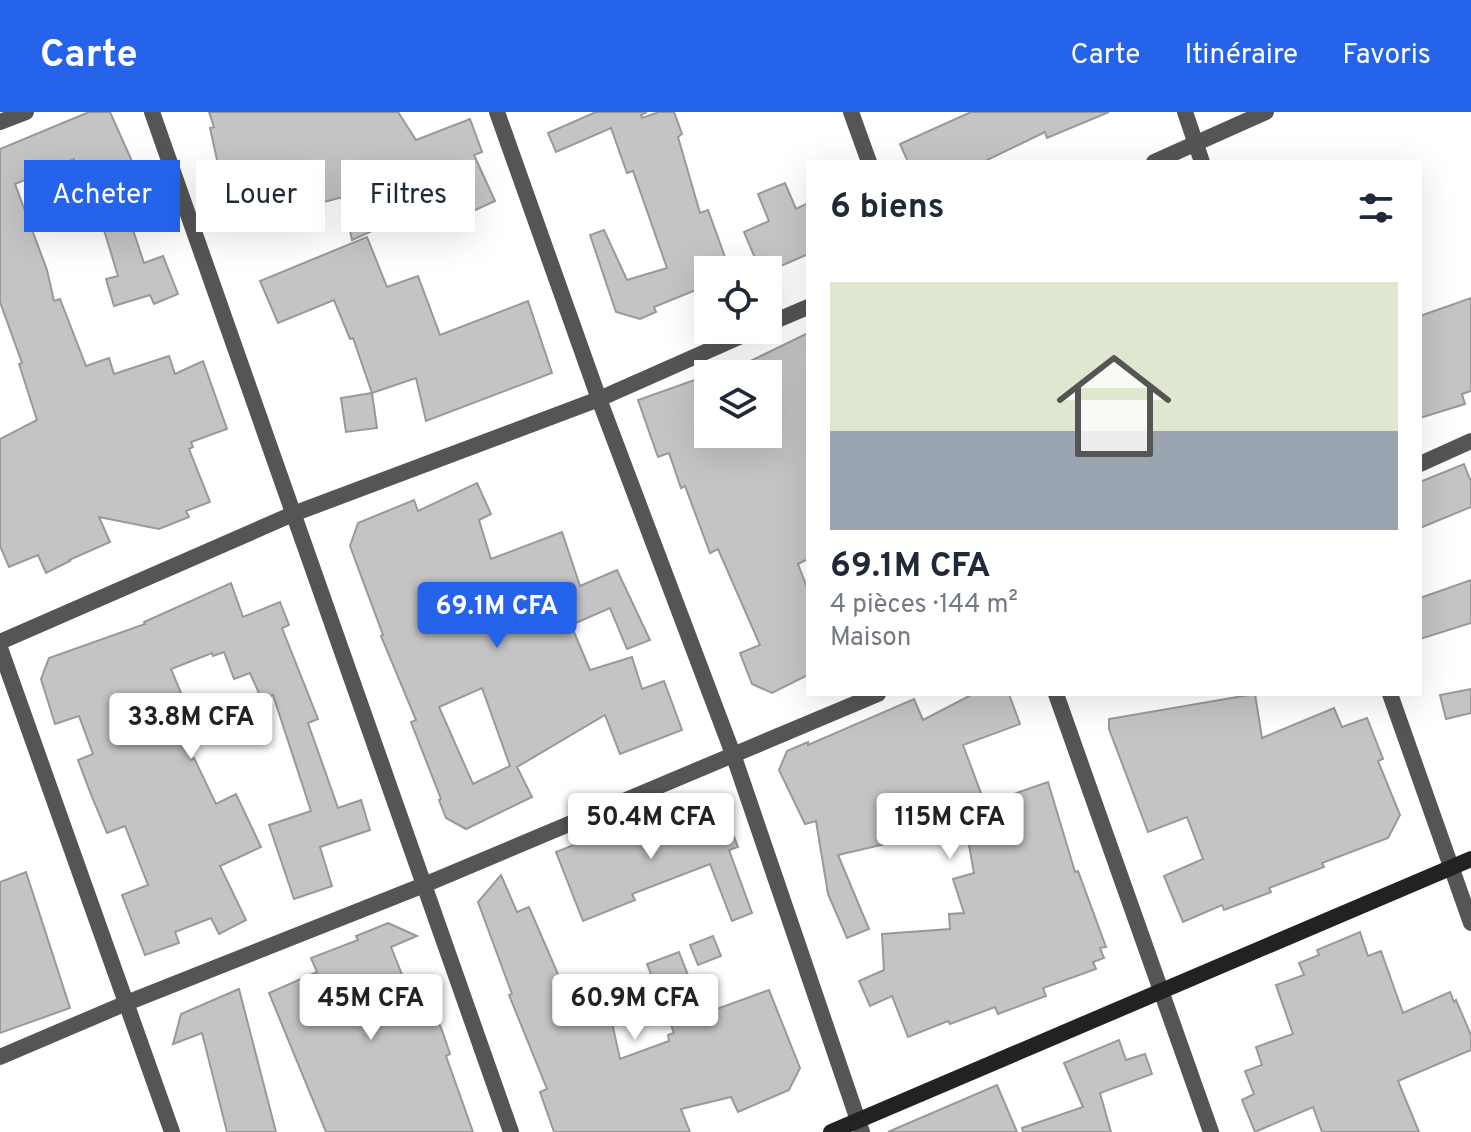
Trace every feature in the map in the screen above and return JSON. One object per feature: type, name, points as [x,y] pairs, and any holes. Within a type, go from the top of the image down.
[{"type":"street","points":[[0,122],[26,112]]},
{"type":"street","points":[[152,112],[511,1132]]},
{"type":"street","points":[[497,112],[599,399],[733,754],[860,1126]]},
{"type":"street","points":[[851,112],[868,160]]},
{"type":"street","points":[[1185,112],[1201,160]]},
{"type":"street","points":[[1159,160],[1266,112]]},
{"type":"street","points":[[782,318],[806,308]]},
{"type":"street","points":[[0,642],[293,514],[599,399],[723,344]]},
{"type":"street","points":[[1422,463],[1471,441]]},
{"type":"street","points":[[0,648],[172,1132]]},
{"type":"street","points":[[0,1057],[124,1004],[424,885],[873,696]]},
{"type":"street","points":[[1057,696],[1211,1132]]},
{"type":"street","points":[[1391,696],[1471,923]]},
{"type":"street","points":[[831,1132],[860,1126],[1161,991],[1471,859]]},
{"type":"building","points":[[89,112],[110,112],[131,160],[24,160],[24,180],[15,184],[24,208],[24,232],[33,232],[54,301],[60,299],[86,366],[109,358],[114,374],[169,356],[175,374],[203,361],[227,429],[191,442],[193,447],[189,449],[210,502],[186,511],[189,517],[159,529],[99,517],[110,542],[46,573],[38,555],[9,567],[0,546],[0,439],[37,420],[19,364],[22,363],[0,302],[0,149]]},
{"type":"building","points":[[209,112],[398,112],[416,140],[470,119],[482,152],[474,155],[495,201],[475,210],[475,160],[341,160],[341,198],[325,202],[325,160],[217,160],[210,128],[214,127]]},
{"type":"building","points":[[596,112],[647,112],[641,115],[642,118],[659,112],[674,112],[700,213],[708,210],[725,256],[694,256],[694,291],[654,307],[656,312],[640,319],[616,312],[590,235],[604,230],[627,280],[667,268],[633,171],[627,173],[611,128],[556,152],[548,133]]},
{"type":"building","points":[[971,112],[1109,112],[1047,138],[1045,132],[987,160],[907,160],[900,144]]},
{"type":"building","points":[[785,183],[796,209],[806,204],[806,255],[782,266],[782,256],[754,256],[744,232],[769,221],[758,194]]},
{"type":"building","points":[[105,232],[134,232],[144,263],[163,256],[178,294],[154,304],[150,295],[114,306],[106,279],[118,276]]},
{"type":"building","points":[[350,232],[370,232],[352,240]]},
{"type":"building","points":[[367,237],[387,287],[418,276],[440,335],[528,301],[552,373],[426,421],[416,378],[372,393],[353,338],[350,339],[334,300],[278,323],[260,281]]},
{"type":"building","points":[[1471,298],[1471,391],[1462,394],[1465,404],[1422,417],[1422,315]]},
{"type":"building","points":[[806,334],[806,560],[798,564],[806,585],[806,676],[772,693],[752,684],[740,653],[760,645],[718,549],[710,553],[669,453],[658,457],[638,400],[694,380],[694,448],[782,448],[782,360],[753,360]]},
{"type":"building","points":[[372,393],[377,428],[346,432],[341,398]]},
{"type":"building","points":[[1464,464],[1471,482],[1471,507],[1422,527],[1422,481]]},
{"type":"building","points":[[477,483],[491,514],[479,520],[491,559],[562,532],[580,586],[617,570],[650,640],[627,649],[610,608],[571,625],[590,670],[632,657],[642,689],[664,681],[682,730],[620,754],[605,715],[517,767],[532,797],[466,829],[446,818],[411,722],[416,720],[381,636],[350,546],[358,523],[414,500],[418,511]],"holes":[[[482,688],[510,766],[473,784],[439,707]]]},
{"type":"building","points":[[1471,580],[1471,623],[1422,638],[1422,597]]},
{"type":"building","points":[[231,583],[243,617],[280,602],[289,625],[282,628],[318,719],[308,723],[338,808],[361,800],[370,830],[320,847],[332,886],[294,899],[269,825],[311,811],[273,695],[262,700],[250,673],[234,679],[224,652],[213,656],[212,653],[171,669],[183,698],[170,705],[191,760],[194,758],[216,804],[236,794],[261,847],[220,866],[246,920],[219,934],[211,918],[175,932],[179,943],[145,955],[122,895],[148,885],[125,826],[107,833],[90,792],[78,760],[93,754],[79,716],[55,724],[41,679],[49,658],[145,624]]},
{"type":"building","points":[[1471,689],[1471,713],[1446,719],[1440,695]]},
{"type":"building","points":[[969,696],[1010,696],[1020,724],[963,745],[985,804],[1048,782],[1075,872],[1078,871],[1106,947],[1100,948],[1104,958],[1093,962],[1096,969],[1043,988],[1046,996],[998,1014],[995,1007],[908,1037],[892,996],[870,1006],[859,981],[884,970],[882,934],[950,929],[949,914],[964,913],[953,879],[974,873],[966,828],[943,836],[941,831],[838,855],[869,929],[847,938],[828,894],[816,821],[805,824],[779,770],[787,751],[808,742],[808,745],[914,699],[923,720]]},
{"type":"building","points":[[1243,696],[1255,696],[1262,738],[1334,708],[1342,727],[1367,718],[1383,759],[1378,761],[1400,815],[1388,838],[1322,863],[1324,867],[1269,888],[1271,892],[1224,910],[1222,905],[1183,922],[1164,876],[1203,859],[1187,817],[1148,832],[1109,729],[1109,719]]},
{"type":"building","points":[[665,805],[672,825],[714,809],[720,825],[728,822],[738,847],[729,850],[752,913],[732,921],[710,864],[632,894],[635,900],[583,921],[556,852]]},
{"type":"building","points":[[26,872],[70,1008],[0,1033],[0,882]]},
{"type":"building","points":[[501,875],[517,912],[529,907],[576,1016],[609,1009],[620,1059],[669,1041],[668,1035],[674,1033],[647,964],[679,952],[703,1014],[769,990],[800,1068],[789,1090],[738,1112],[731,1097],[681,1109],[690,1132],[554,1132],[540,1092],[547,1089],[509,995],[512,994],[478,902]]},
{"type":"building","points":[[388,923],[417,936],[391,947],[409,992],[424,986],[443,1033],[450,1054],[446,1056],[473,1132],[326,1132],[269,993],[317,972],[311,958],[358,940],[356,936]]},
{"type":"building","points":[[1360,932],[1368,956],[1381,951],[1403,1013],[1450,992],[1471,1035],[1471,1050],[1398,1081],[1419,1132],[1322,1132],[1313,1107],[1255,1132],[1242,1100],[1254,1094],[1245,1071],[1262,1065],[1256,1047],[1293,1034],[1276,985],[1304,975],[1299,963],[1319,955],[1317,950]]},
{"type":"building","points":[[713,936],[721,956],[698,965],[690,945]]},
{"type":"building","points":[[239,989],[276,1132],[227,1132],[202,1033],[173,1044],[181,1014]]},
{"type":"building","points":[[1119,1040],[1126,1060],[1145,1054],[1152,1074],[1100,1093],[1111,1132],[1023,1132],[1022,1128],[1083,1107],[1064,1063]]},
{"type":"building","points":[[997,1085],[1017,1132],[888,1132]]}]
